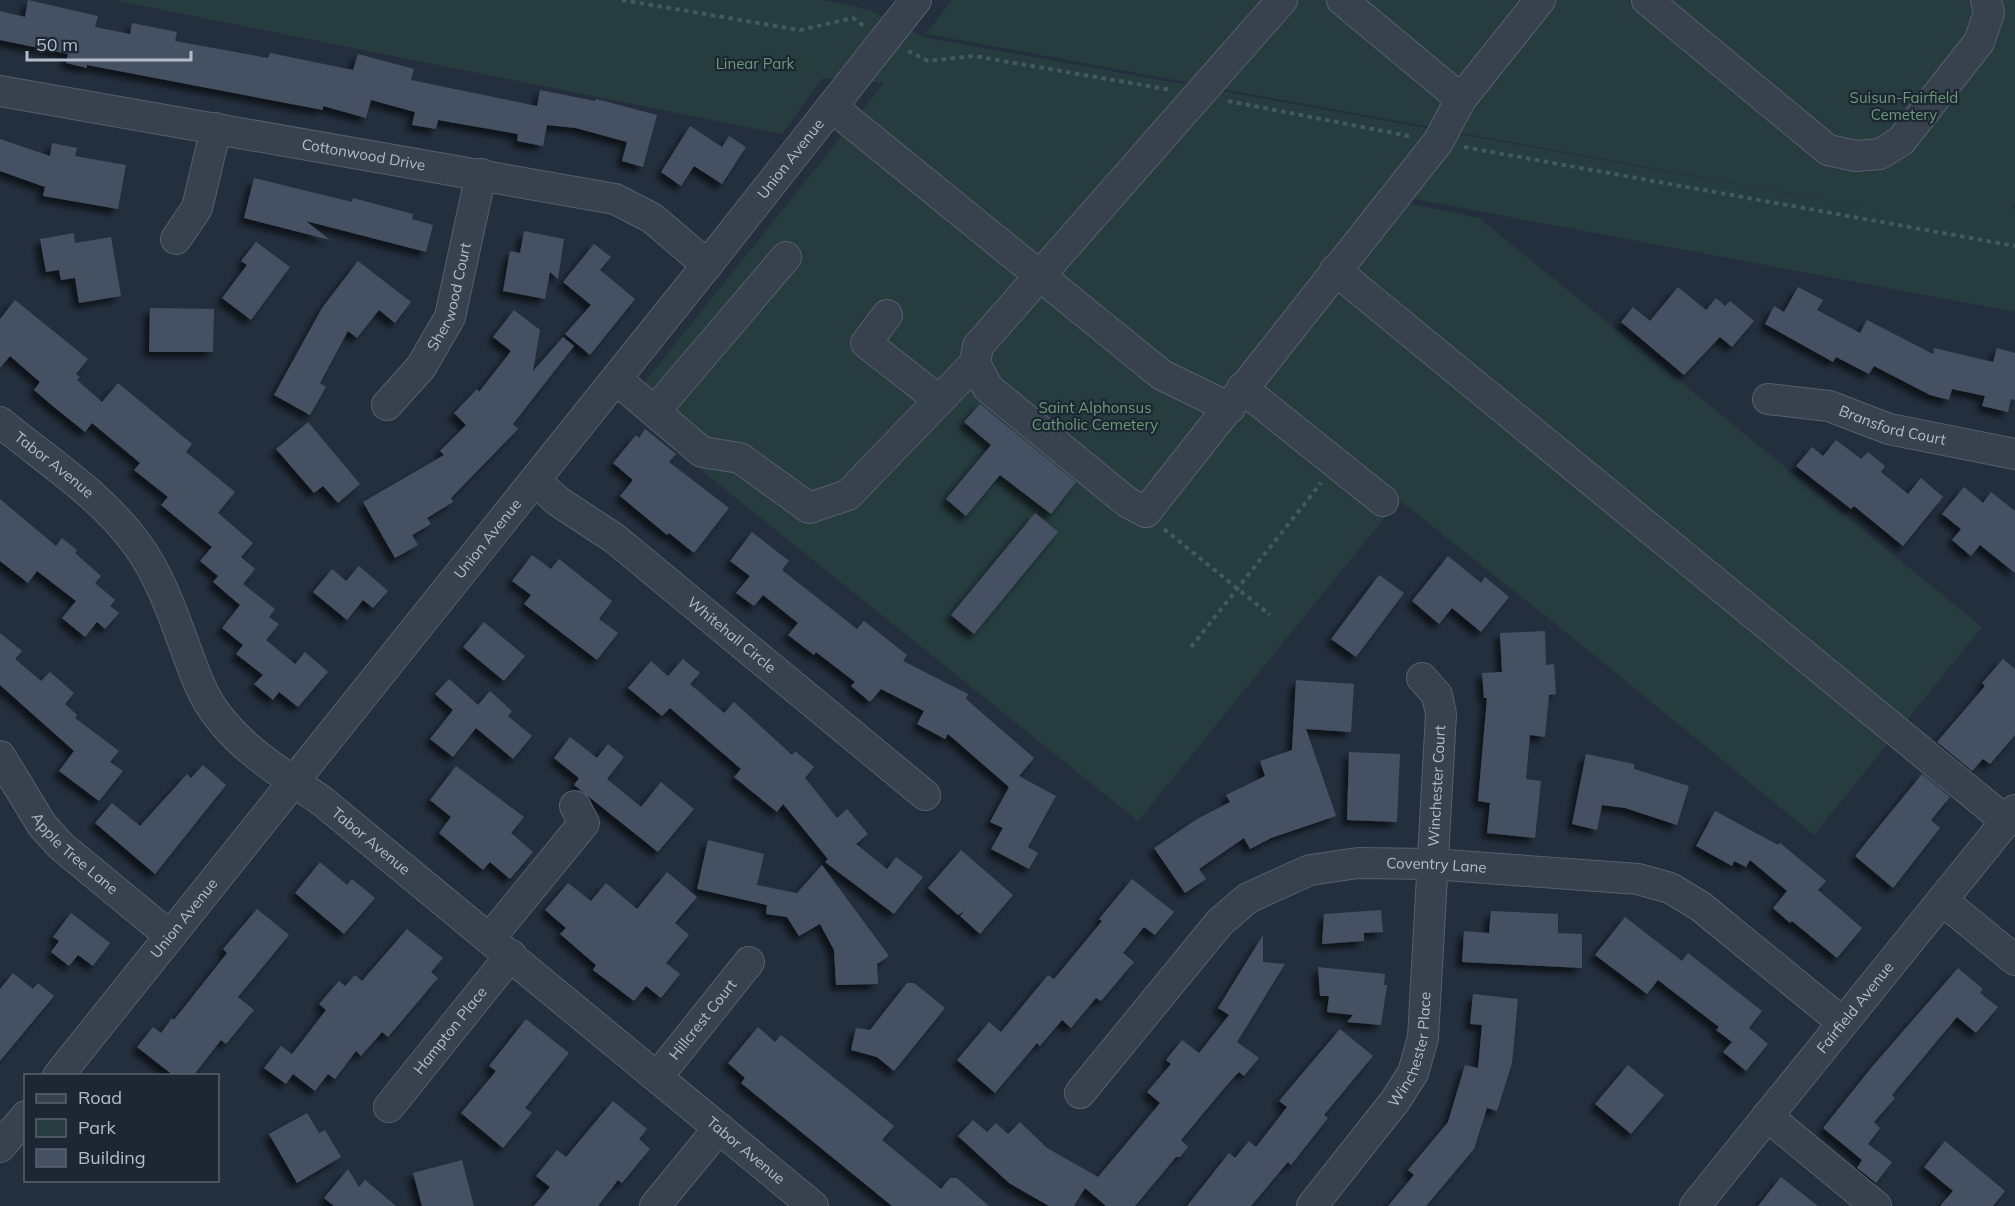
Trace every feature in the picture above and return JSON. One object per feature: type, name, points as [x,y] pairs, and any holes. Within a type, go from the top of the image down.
[{"type":"street","name":"Union Avenue","points":[[60,1074],[535,481],[916,0]]},
{"type":"street","points":[[616,379],[702,452],[740,458],[809,508],[848,495],[975,363],[978,346],[1282,0]]},
{"type":"street","points":[[1341,0],[1461,99]]},
{"type":"street","points":[[975,363],[988,388],[1127,502],[1146,512],[1438,142],[1461,99],[1540,0]]},
{"type":"street","points":[[1647,0],[1828,150],[1856,156],[1880,154],[1901,141],[1979,42],[1989,13],[1986,0]]},
{"type":"street","name":"Cottonwood Drive","points":[[0,91],[615,199],[652,218],[707,265]]},
{"type":"street","points":[[832,107],[1162,375],[1236,398],[1337,463],[1383,501]]},
{"type":"street","points":[[176,239],[197,208],[216,128]]},
{"type":"street","name":"Sherwood Court","points":[[387,405],[421,367],[450,316],[481,174]]},
{"type":"street","points":[[656,411],[786,257]]},
{"type":"street","points":[[1335,270],[2010,815]]},
{"type":"street","points":[[887,315],[867,343],[939,400]]},
{"type":"street","name":"Bransford Court","points":[[1768,399],[1829,406],[1889,429],[2015,454]]},
{"type":"street","name":"Tabor Avenue","points":[[0,422],[107,508],[136,544],[154,573],[202,689],[224,725],[268,764],[322,801],[501,947],[813,1206]]},
{"type":"street","name":"Whitehall Circle","points":[[535,481],[559,502],[614,538],[925,795]]},
{"type":"street","name":"Winchester Court","points":[[1422,678],[1437,695],[1441,714],[1432,864]]},
{"type":"street","name":"Apple Tree Lane","points":[[0,756],[42,825],[62,846],[170,936]]},
{"type":"street","name":"Fairfield Avenue","points":[[1695,1206],[2010,815]]},
{"type":"street","name":"Hampton Place","points":[[389,1107],[587,820]]},
{"type":"street","name":"Coventry Lane","points":[[1080,1093],[1220,922],[1248,898],[1310,870],[1358,863],[1432,864],[1638,879],[1671,888],[1700,906],[1842,1022]]},
{"type":"street","name":"Winchester Place","points":[[1312,1206],[1395,1101],[1413,1073],[1424,1038],[1432,864]]},
{"type":"street","points":[[1942,900],[2015,960]]},
{"type":"street","name":"Hillcrest Court","points":[[658,1076],[749,962]]},
{"type":"street","points":[[1767,1116],[1876,1206]]},
{"type":"street","points":[[0,1147],[24,1118]]},
{"type":"street","points":[[655,1206],[719,1128]]},
{"type":"path","points":[[622,0],[800,30],[853,18],[868,29]]},
{"type":"path","points":[[1191,647],[1337,463]]},
{"type":"path","points":[[1146,512],[1270,615]]},
{"type":"green space","name":"Saint Alphonsus Catholic Cemetery","points":[[114,0],[823,0],[870,10],[923,37],[1901,214],[926,34],[952,0],[2015,0],[2015,205],[2013,208],[2015,209],[2015,312],[1409,198],[1385,199],[1479,218],[1982,627],[1814,835],[1562,629],[1399,500],[1138,821],[624,408],[884,83],[823,78],[782,134]]},
{"type":"building","points":[[28,0],[98,16],[95,27],[130,34],[132,23],[177,32],[175,41],[268,58],[270,53],[353,70],[358,54],[414,69],[411,80],[537,106],[540,90],[595,101],[596,99],[657,115],[643,167],[622,161],[627,142],[576,128],[547,125],[543,146],[517,141],[518,134],[438,120],[436,129],[412,125],[415,112],[371,100],[366,118],[323,106],[323,110],[87,65],[87,68],[66,63],[68,54],[0,40],[0,11],[25,17]]},
{"type":"building","points":[[690,126],[722,147],[729,136],[746,147],[722,184],[694,166],[681,186],[661,172]]},
{"type":"building","points":[[0,139],[50,156],[52,143],[77,148],[75,156],[126,165],[118,209],[43,196],[45,187],[0,171]]},
{"type":"building","points":[[254,178],[352,202],[353,198],[413,214],[412,219],[433,225],[426,252],[306,221],[330,240],[244,218]]},
{"type":"building","points":[[524,231],[564,239],[558,279],[550,272],[545,299],[503,291],[510,251],[520,253]]},
{"type":"building","points":[[74,233],[75,243],[111,237],[121,296],[79,303],[75,278],[61,280],[59,270],[46,272],[40,239]]},
{"type":"building","points":[[256,242],[290,267],[251,320],[222,298],[247,265],[241,261]]},
{"type":"building","points":[[594,244],[611,257],[600,270],[635,299],[590,355],[565,334],[591,305],[563,282]]},
{"type":"building","points":[[358,261],[411,302],[395,323],[379,310],[357,338],[348,331],[320,383],[326,387],[310,415],[274,395],[322,308]]},
{"type":"building","points":[[1678,287],[1706,310],[1716,298],[1725,306],[1730,301],[1754,321],[1732,347],[1720,337],[1684,375],[1621,322],[1633,307],[1650,321]]},
{"type":"building","points":[[1798,287],[1823,300],[1817,310],[1860,333],[1867,320],[1933,354],[1934,348],[1993,362],[1997,348],[2015,353],[2015,400],[2011,399],[2008,412],[1982,406],[1985,396],[1952,389],[1949,400],[1930,395],[1874,366],[1869,374],[1836,357],[1833,362],[1765,324],[1774,306],[1784,312]]},
{"type":"building","points":[[15,300],[88,359],[76,374],[80,377],[77,380],[102,402],[118,383],[192,444],[186,452],[235,492],[218,513],[253,543],[241,557],[255,569],[243,584],[275,609],[269,617],[279,624],[266,640],[295,664],[305,652],[328,672],[298,707],[279,692],[273,700],[254,684],[263,675],[236,654],[243,645],[222,628],[240,605],[213,582],[218,576],[200,561],[212,547],[161,505],[168,497],[134,470],[140,463],[92,423],[85,432],[54,407],[34,390],[40,382],[10,356],[0,368],[0,319]]},
{"type":"building","points":[[150,308],[214,309],[213,352],[149,352]]},
{"type":"building","points":[[514,310],[540,330],[533,371],[563,337],[574,346],[513,424],[518,429],[451,498],[453,502],[427,518],[431,524],[412,535],[418,545],[395,558],[363,502],[444,455],[440,451],[466,425],[454,413],[477,389],[479,392],[511,351],[493,337]]},
{"type":"building","points":[[980,404],[1076,482],[1051,514],[1000,475],[966,516],[946,499],[991,445],[964,422]]},
{"type":"building","points":[[308,422],[360,484],[338,503],[323,486],[314,493],[276,449]]},
{"type":"building","points":[[645,429],[676,454],[669,462],[729,508],[694,553],[669,533],[667,535],[620,496],[633,480],[613,463],[636,435],[639,438]]},
{"type":"building","points":[[1836,440],[1861,459],[1868,452],[1885,466],[1881,472],[1908,494],[1921,478],[1943,497],[1903,546],[1854,506],[1851,509],[1796,466],[1812,447],[1823,456]]},
{"type":"building","points":[[1964,487],[1983,503],[1991,492],[2015,511],[2015,573],[1980,545],[1971,556],[1952,540],[1961,529],[1942,514]]},
{"type":"building","points":[[0,499],[56,546],[62,538],[77,550],[75,553],[101,576],[95,583],[115,600],[110,606],[119,613],[105,629],[97,622],[85,637],[62,618],[76,601],[37,571],[28,583],[0,561]]},
{"type":"building","points":[[1035,513],[1058,532],[974,634],[951,615]]},
{"type":"building","points":[[752,532],[789,561],[782,570],[857,629],[864,621],[907,655],[903,661],[968,694],[966,699],[1034,758],[1019,776],[1056,796],[1028,847],[1038,853],[1029,869],[991,849],[1003,828],[990,822],[1009,787],[948,734],[945,739],[917,724],[924,711],[881,689],[870,702],[851,686],[855,682],[816,652],[814,655],[788,635],[798,623],[763,595],[754,606],[736,593],[750,576],[730,561]]},
{"type":"building","points":[[532,555],[551,569],[559,559],[612,601],[599,619],[618,633],[597,660],[524,604],[531,595],[512,581]]},
{"type":"building","points":[[1448,556],[1481,583],[1485,577],[1509,597],[1481,632],[1452,608],[1439,624],[1412,601]]},
{"type":"building","points":[[359,566],[388,591],[373,608],[363,600],[347,620],[313,592],[332,569],[346,581]]},
{"type":"building","points":[[1379,575],[1404,593],[1356,657],[1331,639]]},
{"type":"building","points":[[484,622],[525,656],[504,681],[463,647]]},
{"type":"building","points":[[1545,631],[1546,665],[1554,664],[1556,694],[1549,695],[1545,737],[1530,735],[1526,779],[1541,781],[1535,838],[1487,833],[1490,803],[1478,801],[1487,698],[1484,698],[1482,673],[1502,672],[1500,633]]},
{"type":"building","points":[[0,633],[22,651],[15,659],[41,681],[50,672],[74,693],[65,704],[77,715],[75,718],[119,751],[110,762],[123,771],[99,801],[59,771],[74,751],[0,685]]},
{"type":"building","points":[[683,659],[700,673],[690,684],[724,713],[734,702],[792,755],[795,751],[814,767],[805,778],[837,818],[847,809],[868,834],[856,844],[887,869],[896,857],[923,877],[894,914],[825,862],[828,859],[783,804],[777,812],[734,777],[741,769],[670,708],[662,716],[628,688],[651,661],[668,676]]},
{"type":"building","points":[[2003,659],[2015,669],[2015,735],[1990,764],[1983,759],[1972,771],[1937,742],[1985,686],[1982,683]]},
{"type":"building","points":[[449,679],[478,705],[490,691],[512,711],[508,716],[532,736],[513,759],[476,728],[453,757],[430,739],[453,710],[435,694]]},
{"type":"building","points":[[1296,680],[1354,684],[1351,732],[1306,729],[1336,816],[1271,838],[1250,849],[1244,838],[1199,869],[1206,879],[1185,893],[1154,848],[1197,819],[1230,802],[1226,795],[1265,776],[1260,761],[1292,750]]},
{"type":"building","points":[[570,737],[597,758],[608,744],[624,757],[607,779],[641,807],[661,782],[694,809],[658,852],[574,785],[579,778],[554,758]]},
{"type":"building","points":[[1349,752],[1400,754],[1397,822],[1347,820]]},
{"type":"building","points":[[1586,754],[1634,764],[1634,769],[1689,786],[1677,825],[1625,808],[1602,805],[1597,830],[1572,824]]},
{"type":"building","points":[[203,765],[226,785],[155,874],[95,823],[112,803],[140,826],[187,774],[191,778]]},
{"type":"building","points":[[456,766],[524,817],[511,833],[533,852],[510,879],[490,862],[483,870],[439,833],[451,817],[430,800]]},
{"type":"building","points":[[1922,774],[1950,797],[1931,820],[1940,828],[1893,888],[1855,856]]},
{"type":"building","points":[[1715,811],[1778,845],[1780,843],[1826,881],[1818,890],[1862,928],[1837,958],[1773,908],[1787,891],[1750,860],[1746,867],[1734,861],[1732,866],[1696,846]]},
{"type":"building","points":[[708,840],[764,854],[757,885],[797,893],[822,865],[889,956],[877,964],[878,984],[836,985],[834,950],[820,924],[799,936],[787,917],[766,914],[767,905],[697,889]]},
{"type":"building","points":[[961,850],[1013,895],[980,934],[960,916],[965,911],[958,915],[928,888]]},
{"type":"building","points":[[320,862],[347,885],[352,879],[375,898],[344,934],[295,893]]},
{"type":"building","points":[[667,872],[697,897],[675,923],[689,935],[666,963],[680,974],[661,998],[646,986],[634,1001],[593,970],[596,965],[560,934],[566,928],[545,910],[568,883],[591,901],[606,883],[637,909]]},
{"type":"building","points":[[1132,879],[1174,912],[1155,935],[1144,927],[1123,953],[1134,962],[1101,1001],[1096,998],[1071,1028],[1062,1020],[1040,1046],[1037,1043],[995,1093],[957,1060],[989,1022],[1001,1032],[1048,975],[1054,979],[1102,921],[1099,919]]},
{"type":"building","points":[[257,909],[289,935],[238,997],[254,1010],[226,1044],[221,1040],[195,1074],[171,1074],[137,1047],[153,1027],[161,1033],[172,1018],[174,1020],[227,953],[223,949]]},
{"type":"building","points":[[1381,910],[1383,932],[1364,933],[1364,941],[1322,944],[1324,914]]},
{"type":"building","points":[[1491,911],[1558,914],[1558,933],[1582,934],[1582,968],[1462,962],[1464,931],[1489,933]]},
{"type":"building","points":[[71,913],[110,943],[93,966],[78,955],[69,966],[51,952],[59,941],[53,937]]},
{"type":"building","points":[[1625,917],[1682,961],[1688,953],[1762,1011],[1749,1028],[1768,1044],[1746,1071],[1723,1052],[1732,1042],[1716,1030],[1719,1027],[1658,980],[1647,994],[1595,955]]},
{"type":"building","points":[[407,929],[443,958],[431,972],[438,978],[388,1037],[382,1032],[361,1056],[356,1051],[335,1079],[328,1074],[315,1091],[293,1074],[286,1084],[264,1068],[281,1046],[292,1054],[326,1010],[319,1004],[339,981],[345,986],[355,975],[362,981]]},
{"type":"building","points":[[1263,935],[1263,962],[1285,964],[1237,1042],[1259,1058],[1244,1076],[1239,1072],[1226,1086],[1181,1140],[1188,1147],[1180,1157],[1176,1157],[1135,1206],[1106,1206],[1085,1188],[1074,1206],[1049,1206],[1009,1183],[958,1136],[973,1120],[987,1132],[996,1123],[1008,1134],[1020,1122],[1047,1148],[1098,1177],[1160,1103],[1147,1092],[1171,1064],[1166,1060],[1182,1040],[1199,1053],[1229,1015],[1218,1008]]},
{"type":"building","points":[[1318,967],[1385,974],[1384,985],[1387,985],[1381,1025],[1347,1022],[1353,1015],[1327,1012],[1329,996],[1320,996]]},
{"type":"building","points":[[1958,968],[1983,989],[1980,993],[1998,1007],[1976,1033],[1957,1017],[1892,1095],[1895,1098],[1874,1122],[1880,1128],[1868,1144],[1892,1162],[1876,1183],[1857,1168],[1862,1160],[1823,1128],[1871,1068]]},
{"type":"building","points":[[13,973],[33,989],[38,983],[54,996],[0,1061],[0,989]]},
{"type":"building","points":[[907,983],[914,983],[945,1008],[894,1071],[877,1057],[851,1050],[856,1028],[870,1030]]},
{"type":"building","points":[[1473,994],[1518,999],[1512,1063],[1497,1111],[1487,1108],[1474,1149],[1426,1206],[1388,1206],[1414,1175],[1408,1170],[1448,1122],[1465,1065],[1478,1068],[1482,1025],[1470,1024]]},
{"type":"building","points":[[526,1019],[569,1053],[525,1108],[532,1113],[503,1148],[461,1113],[496,1071],[489,1066]]},
{"type":"building","points":[[758,1027],[775,1042],[781,1035],[894,1126],[882,1140],[941,1189],[950,1178],[957,1178],[989,1206],[892,1206],[741,1083],[745,1078],[728,1063]]},
{"type":"building","points":[[1340,1029],[1373,1056],[1324,1115],[1328,1118],[1291,1165],[1288,1162],[1251,1206],[1187,1206],[1229,1153],[1235,1158],[1249,1141],[1256,1147],[1287,1107],[1279,1101]]},
{"type":"building","points":[[1628,1065],[1664,1095],[1631,1134],[1595,1104]]},
{"type":"building","points":[[613,1101],[647,1129],[639,1139],[650,1149],[622,1183],[618,1180],[598,1206],[534,1206],[550,1187],[536,1176],[557,1150],[566,1157]]},
{"type":"building","points":[[307,1113],[319,1133],[325,1130],[341,1157],[297,1183],[269,1134]]},
{"type":"building","points":[[1945,1141],[2005,1191],[1993,1206],[1940,1206],[1953,1191],[1924,1167]]},
{"type":"building","points":[[462,1160],[474,1206],[422,1206],[413,1173]]},
{"type":"building","points":[[348,1169],[359,1187],[365,1180],[396,1206],[334,1206],[324,1198]]},
{"type":"building","points":[[1781,1177],[1818,1206],[1758,1206]]},
{"type":"park label","name":"Linear Park","points":[[755,64]]},
{"type":"park label","name":"Suisun-Fairfield Cemetery","points":[[1904,106]]}]
